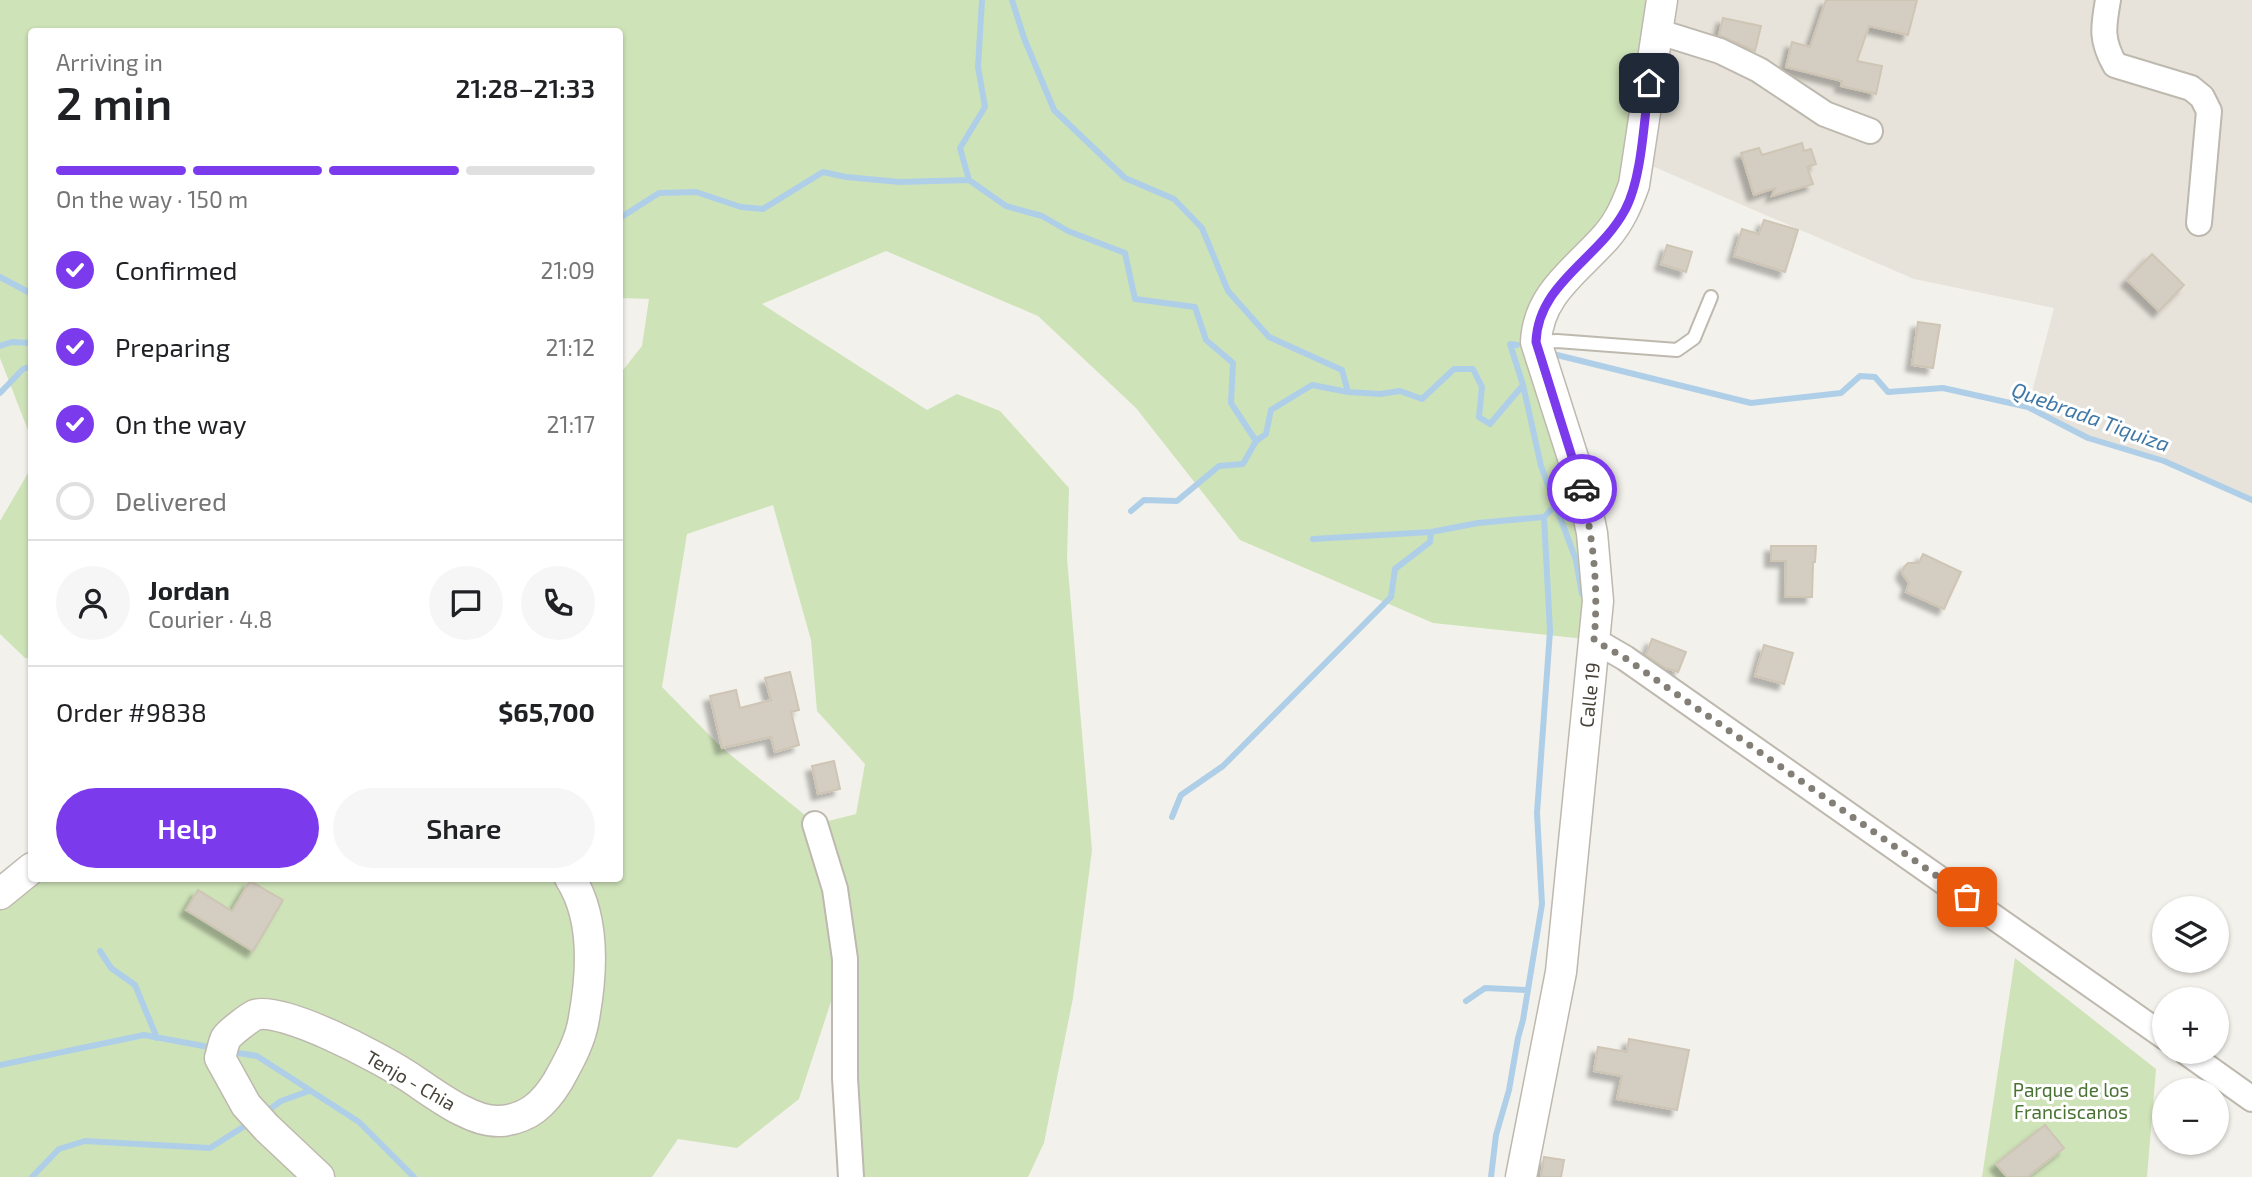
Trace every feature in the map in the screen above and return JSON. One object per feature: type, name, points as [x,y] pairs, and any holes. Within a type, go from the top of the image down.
[{"type":"street","points":[[1536,342],[1537,326],[1548,299],[1608,235],[1625,209],[1634,185],[1662,0]]},
{"type":"street","points":[[2108,0],[2103,32],[2106,50],[2115,65],[2191,88],[2202,97],[2209,111],[2199,223]]},
{"type":"street","points":[[1656,32],[1720,51],[1759,70],[1825,114],[1870,131]]},
{"type":"street","name":"Calle 19","points":[[1521,1177],[1561,972],[1598,601],[1592,533],[1581,486],[1536,342]]},
{"type":"street","points":[[1594,640],[1660,682],[2152,1028]]},
{"type":"street","points":[[815,824],[835,889],[845,958],[845,1078],[851,1177]]},
{"type":"street","points":[[0,894],[28,871]]},
{"type":"street","name":"Tenjo - Chia","points":[[319,1177],[246,1105],[220,1058],[226,1036],[255,1015],[282,1016],[322,1031],[402,1072],[479,1118],[498,1121],[520,1117],[547,1100],[571,1058],[583,1024],[591,977],[586,922],[572,882]]},
{"type":"street","points":[[2203,1064],[2252,1098]]},
{"type":"lane","points":[[1536,342],[1557,341],[1677,350],[1694,338],[1711,297]]},
{"type":"shaded area","points":[[1662,0],[2252,0],[2252,500],[2164,461],[2088,438],[2028,407],[2054,308],[1914,279],[1652,166]]},
{"type":"green space","points":[[0,0],[1662,0],[1634,185],[1537,326],[1582,486],[1594,640],[1433,623],[1240,540],[1136,408],[1038,316],[886,251],[762,304],[927,410],[957,394],[1000,411],[1069,488],[1067,558],[1092,850],[1073,998],[1044,1143],[1028,1177],[851,1177],[844,962],[799,1099],[737,1148],[678,1139],[652,1177],[0,1177],[0,894],[28,880],[623,882],[623,370],[642,346],[649,299],[623,298],[623,28],[28,28],[28,430],[0,358]],"holes":[[[773,505],[811,640],[817,711],[865,764],[856,814],[816,824],[722,748],[662,687],[687,534]]]},
{"type":"green space","points":[[28,473],[28,658],[0,634],[0,521]]},
{"type":"green space","name":"Parque de los Franciscanos","points":[[2015,958],[2156,1069],[2155,1078],[2152,1078],[2147,1177],[1982,1177]]},
{"type":"building","points":[[1826,0],[1917,0],[1908,35],[1869,26],[1857,61],[1882,66],[1876,94],[1841,86],[1842,81],[1786,67],[1792,42],[1810,47]]},
{"type":"building","points":[[1723,18],[1761,26],[1755,51],[1719,35]]},
{"type":"building","points":[[1802,143],[1804,151],[1811,149],[1816,164],[1807,167],[1813,184],[1772,196],[1775,188],[1754,195],[1741,153],[1759,148],[1762,155]]},
{"type":"building","points":[[1764,220],[1798,230],[1785,272],[1734,256],[1742,229],[1759,234]]},
{"type":"building","points":[[1667,245],[1692,252],[1686,272],[1661,264]]},
{"type":"building","points":[[2152,254],[2184,285],[2159,311],[2127,280]]},
{"type":"building","points":[[1918,322],[1940,325],[1933,368],[1912,365]]},
{"type":"building","points":[[1771,546],[1816,546],[1812,597],[1785,597],[1786,561],[1771,561]]},
{"type":"building","points":[[1923,554],[1961,572],[1944,609],[1906,592],[1909,583],[1902,573],[1904,567],[1908,563],[1919,563]]},
{"type":"building","points":[[1652,639],[1686,652],[1678,672],[1663,667],[1646,655]]},
{"type":"building","points":[[1764,645],[1793,653],[1784,684],[1755,676]]},
{"type":"building","points":[[790,672],[799,710],[791,712],[799,745],[775,752],[771,737],[722,748],[710,696],[736,690],[740,708],[771,700],[765,678]]},
{"type":"building","points":[[834,761],[840,789],[818,794],[812,766]]},
{"type":"building","points":[[249,882],[283,900],[253,951],[186,910],[198,890],[232,911]]},
{"type":"building","points":[[1629,1039],[1689,1050],[1677,1110],[1617,1099],[1622,1076],[1594,1071],[1598,1047],[1627,1052]]},
{"type":"building","points":[[2045,1125],[2064,1148],[2027,1177],[2007,1177],[1996,1164]]},
{"type":"building","points":[[1544,1157],[1564,1160],[1561,1177],[1541,1177]]},
{"type":"waterway","points":[[969,180],[960,148],[985,107],[978,67],[982,0]]},
{"type":"waterway","points":[[1012,0],[1024,38],[1054,110],[1125,178],[1174,199],[1202,228],[1228,291],[1269,337],[1342,370],[1348,392]]},
{"type":"waterway","name":"Quebrada Tiquiza","points":[[623,216],[659,193],[696,192],[741,207],[763,209],[823,172],[900,182],[969,180],[1006,206],[1042,216],[1068,231],[1125,253],[1135,299],[1195,307],[1206,340],[1233,363],[1231,403],[1256,441],[1266,434],[1271,410],[1312,385],[1348,392],[1380,394],[1400,391],[1422,399],[1454,369],[1473,369],[1482,387],[1479,417],[1490,424],[1523,385],[1510,344],[1517,345]]},
{"type":"waterway","name":"Quebrada Tiquiza","points":[[0,277],[28,292]]},
{"type":"waterway","points":[[0,346],[12,342],[28,343]]},
{"type":"waterway","name":"Quebrada Tiquiza","points":[[1553,354],[1751,403],[1841,393],[1860,376],[1875,377],[1888,392],[1943,388],[2028,407],[2088,438],[2164,461],[2252,500]]},
{"type":"waterway","points":[[0,393],[23,369],[28,367]]},
{"type":"waterway","points":[[1523,385],[1541,466],[1576,560],[1582,594]]},
{"type":"waterway","points":[[1131,511],[1144,500],[1177,501],[1219,466],[1243,464],[1256,441]]},
{"type":"waterway","points":[[1172,817],[1181,795],[1223,766],[1391,597],[1395,569],[1430,542],[1431,532],[1478,523],[1544,517],[1557,504]]},
{"type":"waterway","points":[[1491,1177],[1496,1135],[1509,1090],[1523,1020],[1542,904],[1537,813],[1550,631],[1544,517]]},
{"type":"waterway","points":[[1313,539],[1431,532]]},
{"type":"waterway","points":[[100,951],[111,968],[135,985],[157,1038]]},
{"type":"waterway","points":[[1466,1001],[1485,988],[1528,990]]},
{"type":"waterway","points":[[0,1065],[144,1035],[214,1048]]},
{"type":"waterway","points":[[232,1052],[257,1056],[359,1122],[414,1177]]},
{"type":"waterway","points":[[263,1114],[281,1101],[309,1091]]},
{"type":"waterway","points":[[32,1177],[59,1149],[85,1141],[210,1148],[251,1122]]},
{"type":"way so far","points":[[1582,489],[1592,533],[1598,601],[1594,640],[1625,658],[1967,897]]},
{"type":"route","points":[[1582,489],[1536,342],[1537,326],[1548,299],[1608,235],[1625,209],[1634,185],[1649,83]]}]
